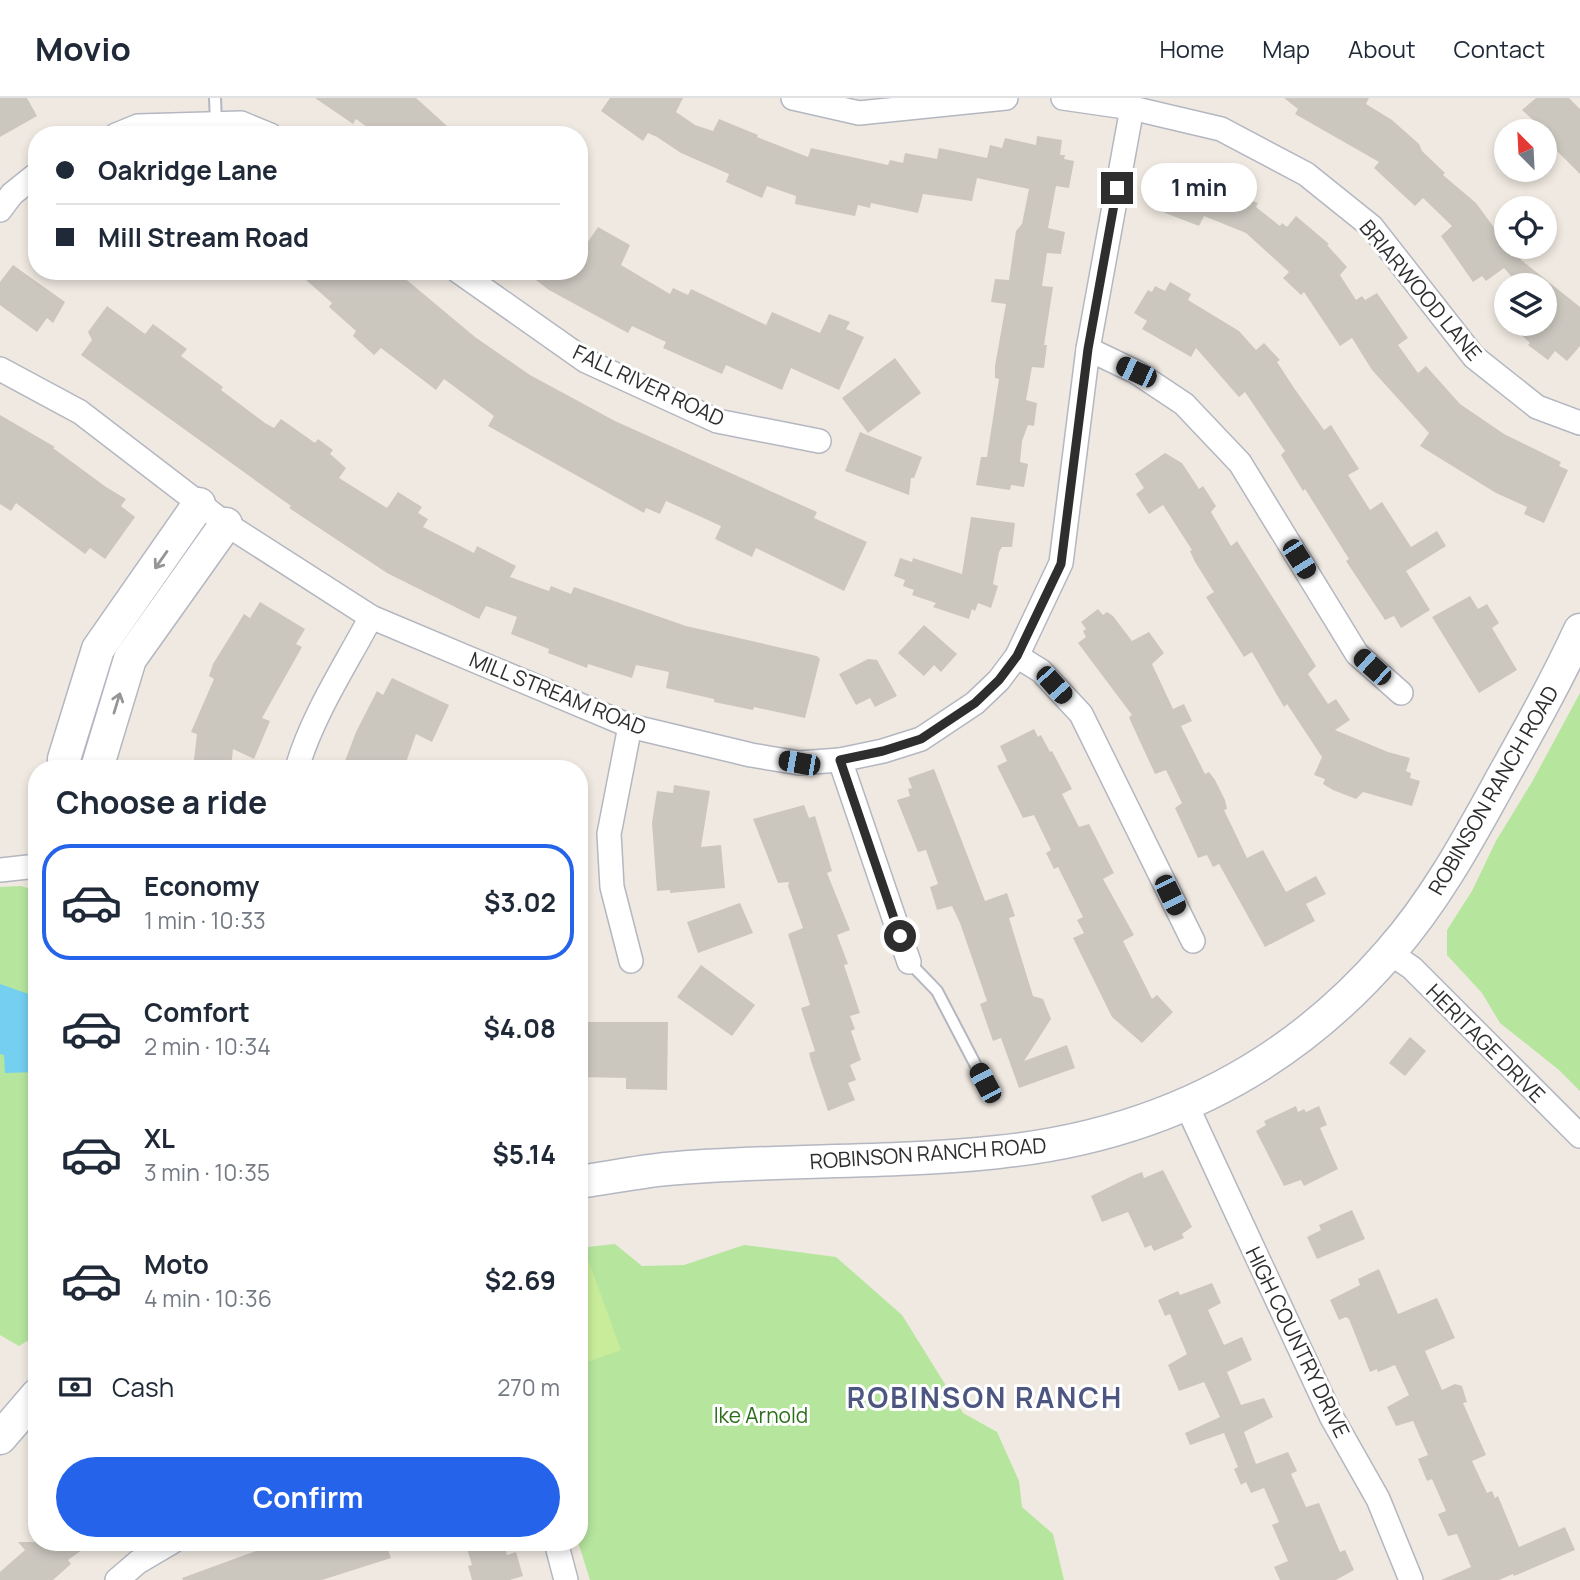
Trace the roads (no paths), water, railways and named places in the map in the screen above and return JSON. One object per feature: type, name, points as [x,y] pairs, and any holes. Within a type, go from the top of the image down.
[{"type":"street","points":[[793,98],[859,113],[1006,98]]},
{"type":"street","name":"BRIARWOOD LANE","points":[[1063,98],[1132,108],[1221,129],[1306,174],[1372,228],[1474,357],[1537,407],[1580,424]]},
{"type":"street","name":"MILL STREAM ROAD","points":[[0,369],[80,412],[226,524],[371,617],[630,726],[751,755],[799,763],[840,760],[883,751],[921,739],[975,703],[999,680],[1017,656],[1061,564],[1088,349],[1132,108]]},
{"type":"street","points":[[138,126],[215,123],[241,123],[248,126]]},
{"type":"street","points":[[0,210],[12,194],[28,181]]},
{"type":"street","name":"FALL RIVER ROAD","points":[[471,280],[586,361],[717,421],[819,441]]},
{"type":"street","points":[[1088,349],[1136,372],[1184,404],[1240,463],[1357,654],[1401,693]]},
{"type":"street","points":[[64,760],[98,649],[200,504]]},
{"type":"street","points":[[99,760],[130,659],[226,524]]},
{"type":"street","points":[[300,760],[321,713],[371,617]]},
{"type":"street","name":"ROBINSON RANCH ROAD","points":[[588,1181],[666,1170],[997,1153],[1070,1142],[1126,1128],[1186,1104],[1267,1063],[1311,1031],[1390,953],[1460,854],[1559,676],[1580,630]]},
{"type":"street","points":[[1017,656],[1041,671],[1081,714],[1193,941]]},
{"type":"street","points":[[630,726],[609,834],[612,887],[631,961]]},
{"type":"street","points":[[840,760],[909,962]]},
{"type":"street","points":[[0,870],[28,867]]},
{"type":"street","name":"HERITAGE DRIVE","points":[[1390,953],[1412,968],[1580,1136]]},
{"type":"street","name":"HIGH COUNTRY DRIVE","points":[[1186,1104],[1331,1416],[1378,1499],[1410,1580]]},
{"type":"street","points":[[0,1411],[28,1398]]},
{"type":"street","points":[[0,1438],[28,1405]]},
{"type":"street","points":[[117,1580],[138,1562],[157,1551]]},
{"type":"street","points":[[558,1551],[566,1580]]},
{"type":"lane","points":[[215,98],[215,123]]},
{"type":"lane","points":[[909,962],[937,991],[985,1083]]},
{"type":"water","points":[[0,984],[28,994],[28,1072],[5,1073],[4,1055],[0,1054]]},
{"type":"district","name":"ROBINSON RANCH","points":[[985,1397]]},
{"type":"park label","name":"Ike Arnold","points":[[761,1415]]}]
